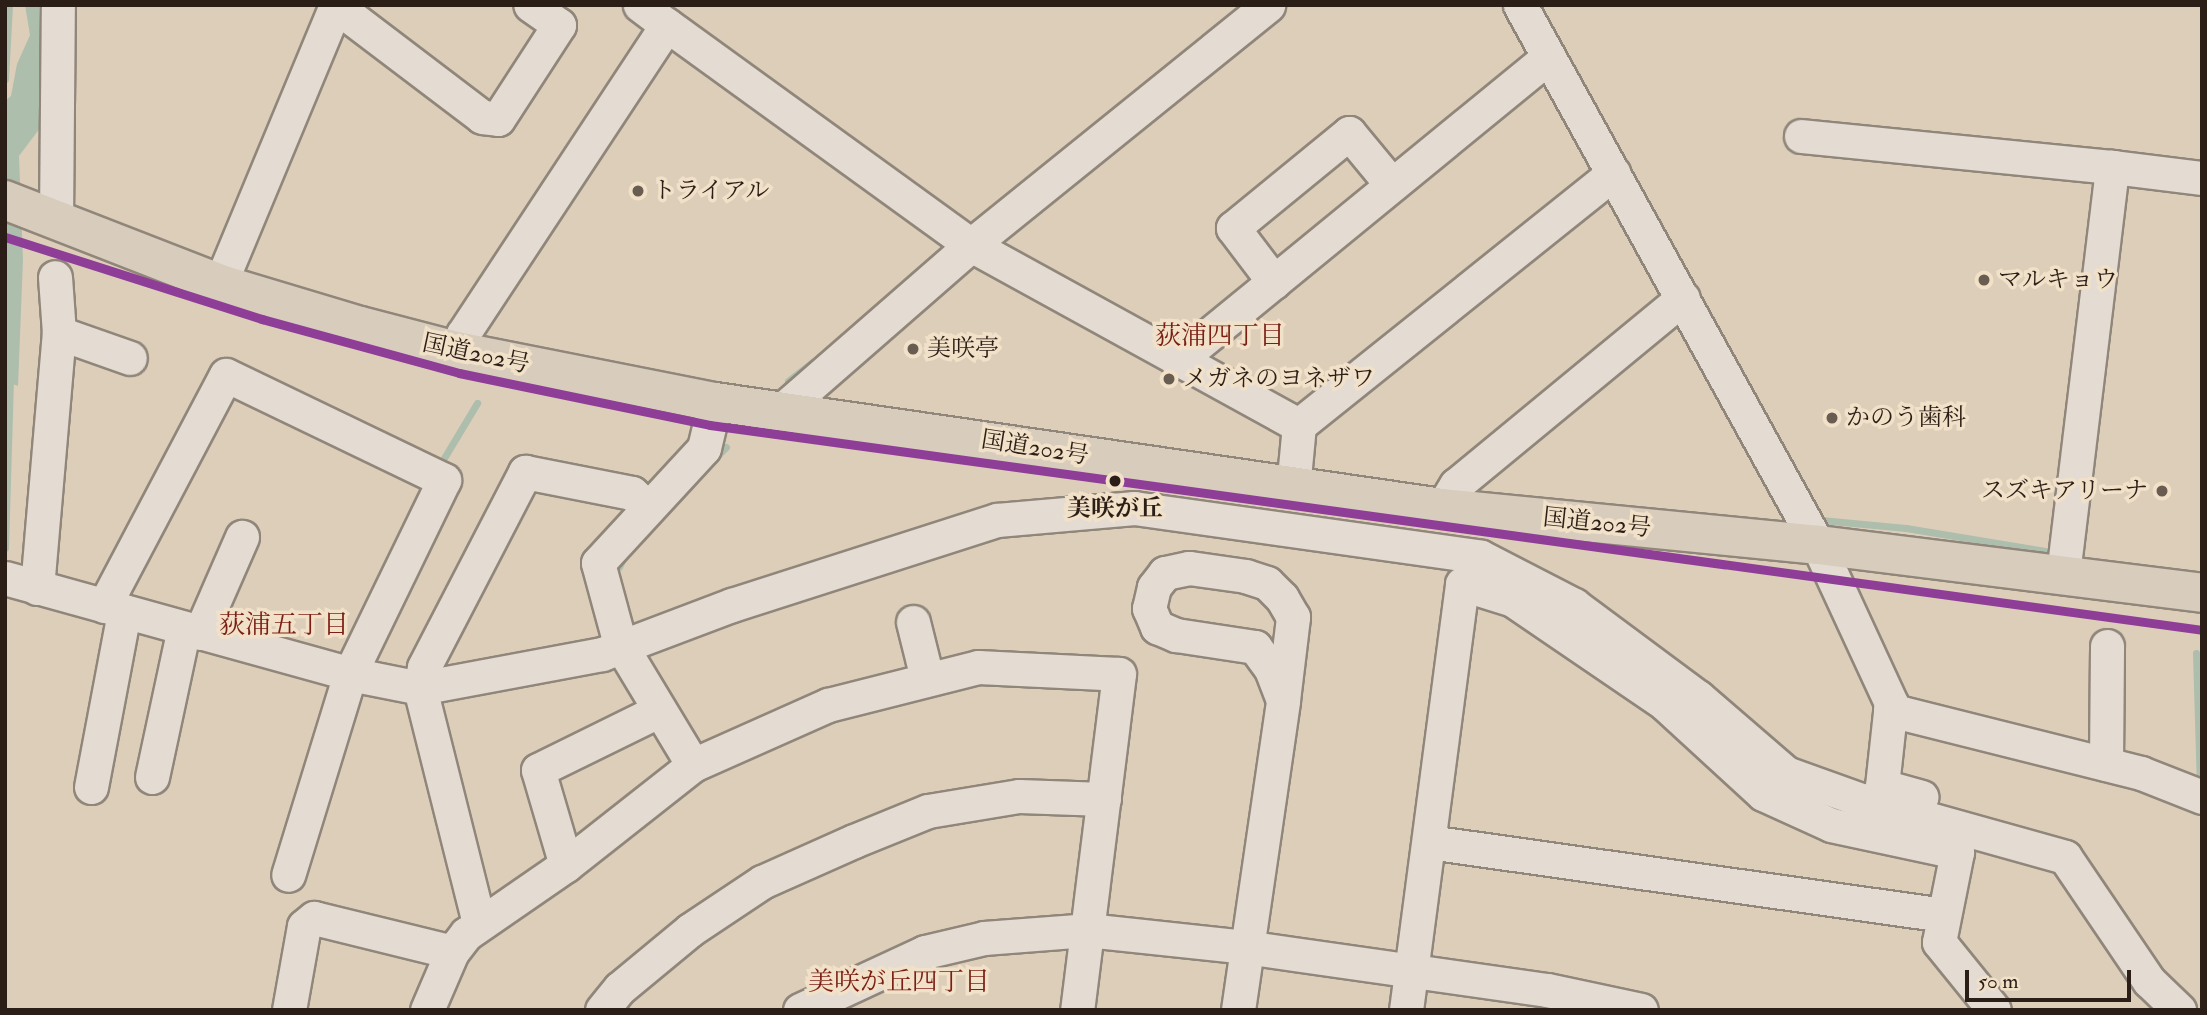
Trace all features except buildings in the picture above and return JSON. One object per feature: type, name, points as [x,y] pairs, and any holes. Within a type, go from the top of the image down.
[{"type":"highway","name":"国道202号","points":[[5,200],[220,284],[457,351],[715,402],[1442,508],[1818,545],[2202,593]]},
{"type":"street","points":[[56,220],[58,5]]},
{"type":"street","points":[[220,284],[336,6],[482,117],[498,118],[559,25],[530,5]]},
{"type":"street","points":[[640,5],[965,240],[1177,361],[1299,425]]},
{"type":"street","points":[[782,410],[965,240],[1197,49],[1268,5]]},
{"type":"street","points":[[1520,5],[1818,545],[1891,703],[1882,786],[2038,828],[2066,857],[2149,981],[2179,1010]]},
{"type":"street","points":[[457,351],[463,334],[667,25]]},
{"type":"street","points":[[1177,361],[1549,57]]},
{"type":"street","points":[[1274,282],[1233,228],[1349,133],[1392,185]]},
{"type":"street","points":[[1801,136],[2202,178]]},
{"type":"street","points":[[2063,574],[2112,167]]},
{"type":"street","points":[[1293,488],[1299,425],[1614,173]]},
{"type":"street","points":[[37,588],[59,333],[55,277]]},
{"type":"street","points":[[1442,508],[1456,485],[1682,298]]},
{"type":"street","points":[[59,333],[130,358]]},
{"type":"street","points":[[91,787],[114,609],[226,375],[434,476],[350,674],[288,875]]},
{"type":"street","points":[[693,765],[620,645],[598,563],[647,507],[704,449],[715,402]]},
{"type":"street","points":[[1767,450],[1772,406]]},
{"type":"street","points":[[479,923],[420,688],[424,667],[525,472],[632,493],[647,507]]},
{"type":"street","points":[[5,578],[350,674],[420,688],[602,654],[620,645],[916,544],[1010,519],[1135,508],[1481,557],[1574,605],[1698,697],[1786,773],[1861,800],[2066,857]]},
{"type":"street","points":[[152,777],[192,631],[242,537]]},
{"type":"street","points":[[1238,1010],[1245,947],[1283,700],[1293,617],[1282,598],[1266,583],[1247,576],[1189,568],[1165,573],[1154,587],[1149,608],[1157,627],[1176,635],[1255,647],[1271,669],[1283,700]]},
{"type":"street","points":[[1406,1010],[1462,584],[1513,600],[1664,703],[1763,794],[1831,825],[1957,852],[1939,942],[1994,1010]]},
{"type":"street","points":[[913,622],[927,678]]},
{"type":"street","points":[[2106,764],[2107,646]]},
{"type":"street","points":[[427,1010],[452,952],[479,923],[566,865],[693,765],[828,705],[978,667],[1119,674],[1077,1010]]},
{"type":"street","points":[[1890,710],[2106,764],[2202,797]]},
{"type":"street","points":[[566,865],[538,770],[658,711]]},
{"type":"street","points":[[602,1010],[620,988],[691,930],[742,896],[854,841],[928,811],[1019,796],[1104,799]]},
{"type":"street","points":[[1429,842],[1944,915]]},
{"type":"street","points":[[289,1010],[304,926],[314,918],[452,952]]},
{"type":"street","points":[[800,1010],[925,952],[984,938],[1087,930],[1245,947],[1547,990],[1641,1010]]},
{"type":"shaded area","points":[[25,5],[39,5],[40,128],[19,156],[23,260],[18,386],[5,381],[5,101],[11,96],[17,64],[30,35]]},
{"type":"waterway","points":[[5,79],[9,5]]},
{"type":"waterway","points":[[788,381],[812,362]]},
{"type":"waterway","points":[[5,548],[10,377]]},
{"type":"waterway","points":[[438,468],[477,403]]},
{"type":"waterway","points":[[714,459],[726,447]]},
{"type":"waterway","points":[[1817,514],[1821,520],[1906,528],[2045,551]]},
{"type":"waterway","points":[[619,567],[625,554]]},
{"type":"waterway","points":[[2196,653],[2200,785]]},
{"type":"transit line","points":[[5,237],[262,319],[459,373],[710,425],[2202,630]]},
{"type":"place","name":"トライアル","points":[[638,191]]},
{"type":"place","name":"マルキョウ","points":[[1984,280]]},
{"type":"place","name":"美咲亭","points":[[913,349]]},
{"type":"place","name":"メガネのヨネザワ","points":[[1169,379]]},
{"type":"place","name":"かのう歯科","points":[[1832,418]]},
{"type":"place","name":"美咲が丘","points":[[1115,481]]},
{"type":"place","name":"スズキアリーナ","points":[[2162,491]]},
{"type":"district","name":"荻浦四丁目","points":[[1220,337]]},
{"type":"district","name":"荻浦五丁目","points":[[284,626]]},
{"type":"district","name":"美咲が丘四丁目","points":[[899,983]]}]
